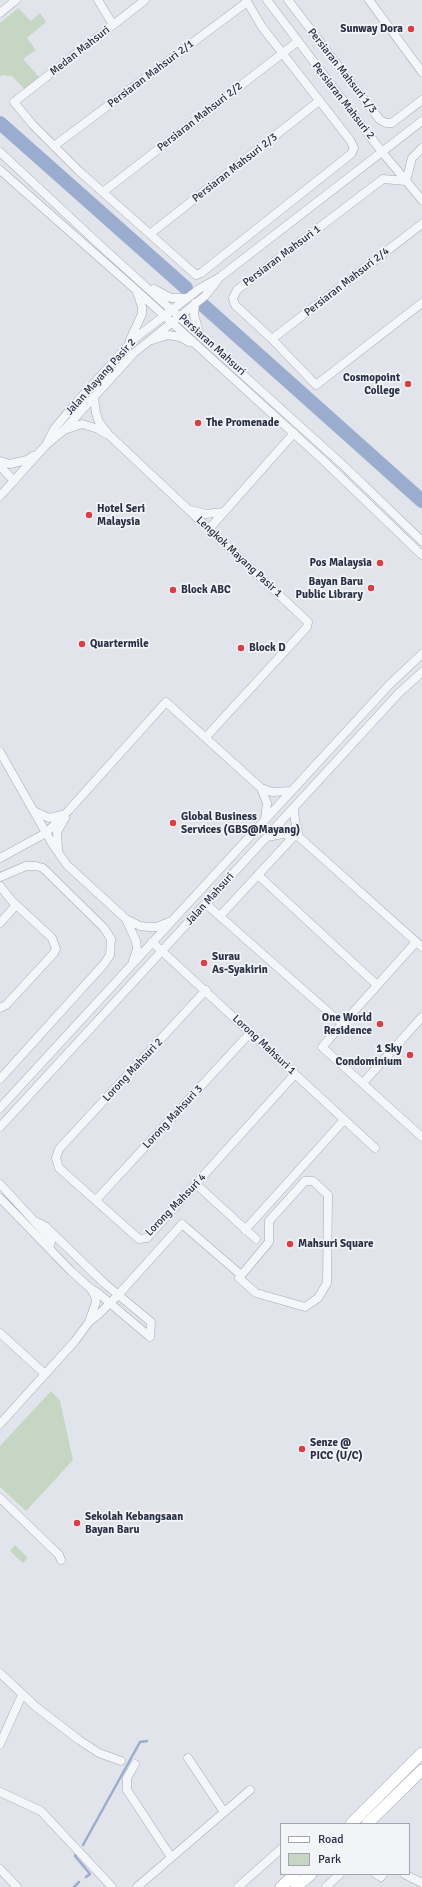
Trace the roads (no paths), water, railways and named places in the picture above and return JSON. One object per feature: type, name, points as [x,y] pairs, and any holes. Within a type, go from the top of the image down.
[{"type":"main road","points":[[351,1823],[422,1753]]},
{"type":"main road","points":[[368,1823],[422,1770]]},
{"type":"main road","points":[[281,1887],[294,1875]]},
{"type":"main road","points":[[296,1887],[310,1875]]},
{"type":"street","points":[[0,13],[16,0]]},
{"type":"street","points":[[98,0],[113,25]]},
{"type":"street","name":"Medan Mahsuri","points":[[54,146],[14,102],[145,0]]},
{"type":"street","name":"Persiaran Mahsuri 2","points":[[267,0],[382,152],[422,200]]},
{"type":"street","name":"Persiaran Mahsuri 1/3","points":[[288,0],[383,122],[392,122],[422,100]]},
{"type":"street","points":[[369,0],[422,72]]},
{"type":"street","points":[[54,146],[103,192],[196,274],[201,273],[352,154],[354,148],[350,140],[262,27],[247,1]]},
{"type":"street","name":"Persiaran Mahsuri 2/1","points":[[54,146],[247,1]]},
{"type":"street","name":"Persiaran Mahsuri 2/2","points":[[103,192],[282,52],[298,42]]},
{"type":"street","name":"Persiaran Mahsuri 2/3","points":[[150,234],[319,101]]},
{"type":"street","name":"Persiaran Mahsuri 1","points":[[168,319],[172,310],[203,286],[220,277],[422,121]]},
{"type":"street","points":[[406,180],[412,158],[422,148]]},
{"type":"street","name":"Persiaran Mahsuri","points":[[0,152],[140,281],[345,465],[422,541]]},
{"type":"street","points":[[0,160],[21,172]]},
{"type":"street","name":"Persiaran Mahsuri","points":[[0,170],[3,175],[135,288],[294,433],[422,554]]},
{"type":"street","name":"Persiaran Mahsuri 1","points":[[406,180],[383,180],[237,290],[233,298],[235,305],[272,339],[316,385],[422,303]]},
{"type":"street","name":"Persiaran Mahsuri 2/4","points":[[272,339],[422,224]]},
{"type":"street","name":"Persiaran Mahsuri 1","points":[[168,319],[179,316],[206,294],[220,277]]},
{"type":"street","points":[[140,281],[171,298],[188,298]]},
{"type":"street","points":[[128,345],[138,326],[142,314],[140,300],[135,288]]},
{"type":"street","points":[[195,303],[194,315],[199,333]]},
{"type":"street","name":"Jalan Mayang Pasir 2","points":[[0,496],[43,448],[63,431],[168,319]]},
{"type":"street","name":"Jalan Mayang Pasir 2","points":[[43,448],[54,429],[128,345],[168,319]]},
{"type":"street","points":[[143,344],[158,337],[168,335],[180,337],[200,348]]},
{"type":"street","name":"Lengkok Mayang Pasir 1","points":[[94,397],[99,422],[109,435],[308,622],[307,626],[206,737]]},
{"type":"street","name":"Lengkok Mayang Pasir 1","points":[[63,431],[74,425],[82,424],[98,429],[109,435]]},
{"type":"street","points":[[209,529],[294,433]]},
{"type":"street","points":[[0,462],[10,464],[20,462],[43,448]]},
{"type":"street","points":[[0,466],[14,480]]},
{"type":"street","points":[[188,510],[206,514],[224,512]]},
{"type":"street","name":"Jalan Mahsuri","points":[[0,1107],[390,684],[422,654]]},
{"type":"street","name":"Jalan Mahsuri","points":[[1,1127],[399,693],[422,672]]},
{"type":"street","points":[[0,858],[46,833],[67,812],[166,702],[261,788],[268,803],[264,820]]},
{"type":"street","points":[[0,752],[60,857],[74,872],[126,920],[140,926],[149,927],[157,927],[172,921]]},
{"type":"street","points":[[261,788],[272,792],[291,791]]},
{"type":"street","points":[[294,808],[294,820],[297,837]]},
{"type":"street","points":[[33,810],[49,818],[67,812]]},
{"type":"street","points":[[60,857],[57,848],[57,832],[67,812]]},
{"type":"street","points":[[267,837],[283,834],[297,837],[419,944],[377,985],[322,1047],[422,1137]]},
{"type":"street","points":[[220,916],[258,875],[297,837]]},
{"type":"street","points":[[0,877],[26,866],[43,868],[104,928],[111,939],[110,955],[104,964],[0,1079]]},
{"type":"street","points":[[258,875],[377,985]]},
{"type":"street","points":[[0,886],[16,905],[52,938],[56,949],[6,1005],[0,1008]]},
{"type":"street","points":[[206,904],[342,1024]]},
{"type":"street","points":[[0,923],[16,905]]},
{"type":"street","points":[[126,920],[136,941],[137,949],[131,966]]},
{"type":"street","name":"Lorong Mahsuri 1","points":[[152,942],[206,990],[250,1033],[376,1148]]},
{"type":"street","name":"Lorong Mahsuri 2","points":[[59,1149],[206,990]]},
{"type":"street","points":[[362,1083],[422,1017]]},
{"type":"street","name":"Lorong Mahsuri 3","points":[[96,1200],[250,1033]]},
{"type":"street","name":"Lorong Mahsuri 4","points":[[59,1149],[56,1158],[59,1168],[140,1238],[147,1238],[295,1074]]},
{"type":"street","points":[[245,1230],[344,1120]]},
{"type":"street","points":[[88,1322],[99,1314],[118,1295],[182,1224],[240,1275],[239,1278],[256,1294],[305,1306],[318,1298],[327,1283],[328,1195],[313,1182],[305,1181],[269,1221],[270,1242],[240,1275]]},
{"type":"street","points":[[0,1184],[37,1222],[50,1239],[49,1248]]},
{"type":"street","points":[[196,1184],[256,1239]]},
{"type":"street","points":[[0,1198],[91,1289],[150,1337],[150,1322],[118,1295],[45,1226],[37,1222]]},
{"type":"street","points":[[0,1424],[75,1341],[88,1322],[96,1302],[91,1289]]},
{"type":"street","points":[[0,1333],[46,1374]]},
{"type":"street","points":[[0,1498],[59,1555],[61,1560]]},
{"type":"street","points":[[0,1673],[22,1695],[89,1747],[98,1753],[121,1761]]},
{"type":"street","points":[[0,1744],[22,1695]]},
{"type":"street","points":[[188,1758],[224,1812]]},
{"type":"street","points":[[136,1764],[127,1778],[127,1790],[171,1857]]},
{"type":"street","points":[[137,1887],[250,1790]]},
{"type":"street","points":[[0,1792],[41,1810],[112,1887]]},
{"type":"street","points":[[238,1887],[280,1850]]},
{"type":"street","points":[[0,1869],[17,1887]]},
{"type":"street","points":[[326,1887],[339,1875]]},
{"type":"street","points":[[405,1875],[418,1884]]},
{"type":"waterway","points":[[0,123],[186,288]]},
{"type":"waterway","points":[[204,306],[422,501]]},
{"type":"waterway","points":[[83,1845],[140,1742],[147,1741]]},
{"type":"waterway","points":[[76,1855],[75,1856],[90,1874],[86,1877]]},
{"type":"waterway","points":[[74,1887],[79,1882]]},
{"type":"place","name":"Sunway Dora","points":[[411,29]]},
{"type":"place","name":"Cosmopoint College","points":[[408,384]]},
{"type":"place","name":"The Promenade","points":[[198,423]]},
{"type":"place","name":"Hotel Seri Malaysia","points":[[89,515]]},
{"type":"place","name":"Pos Malaysia","points":[[380,563]]},
{"type":"place","name":"Bayan Baru Public Library","points":[[371,588]]},
{"type":"place","name":"Block ABC","points":[[173,590]]},
{"type":"place","name":"Quartermile","points":[[82,644]]},
{"type":"place","name":"Block D","points":[[241,648]]},
{"type":"place","name":"Global Business Services (GBS@Mayang)","points":[[173,823]]},
{"type":"place","name":"Surau As-Syakirin","points":[[204,963]]},
{"type":"place","name":"One World Residence","points":[[380,1024]]},
{"type":"place","name":"1 Sky Condominium","points":[[410,1055]]},
{"type":"place","name":"Mahsuri Square","points":[[290,1244]]},
{"type":"place","name":"Senze @ PICC (U/C)","points":[[302,1449]]},
{"type":"place","name":"Sekolah Kebangsaan Bayan Baru","points":[[77,1523]]}]
